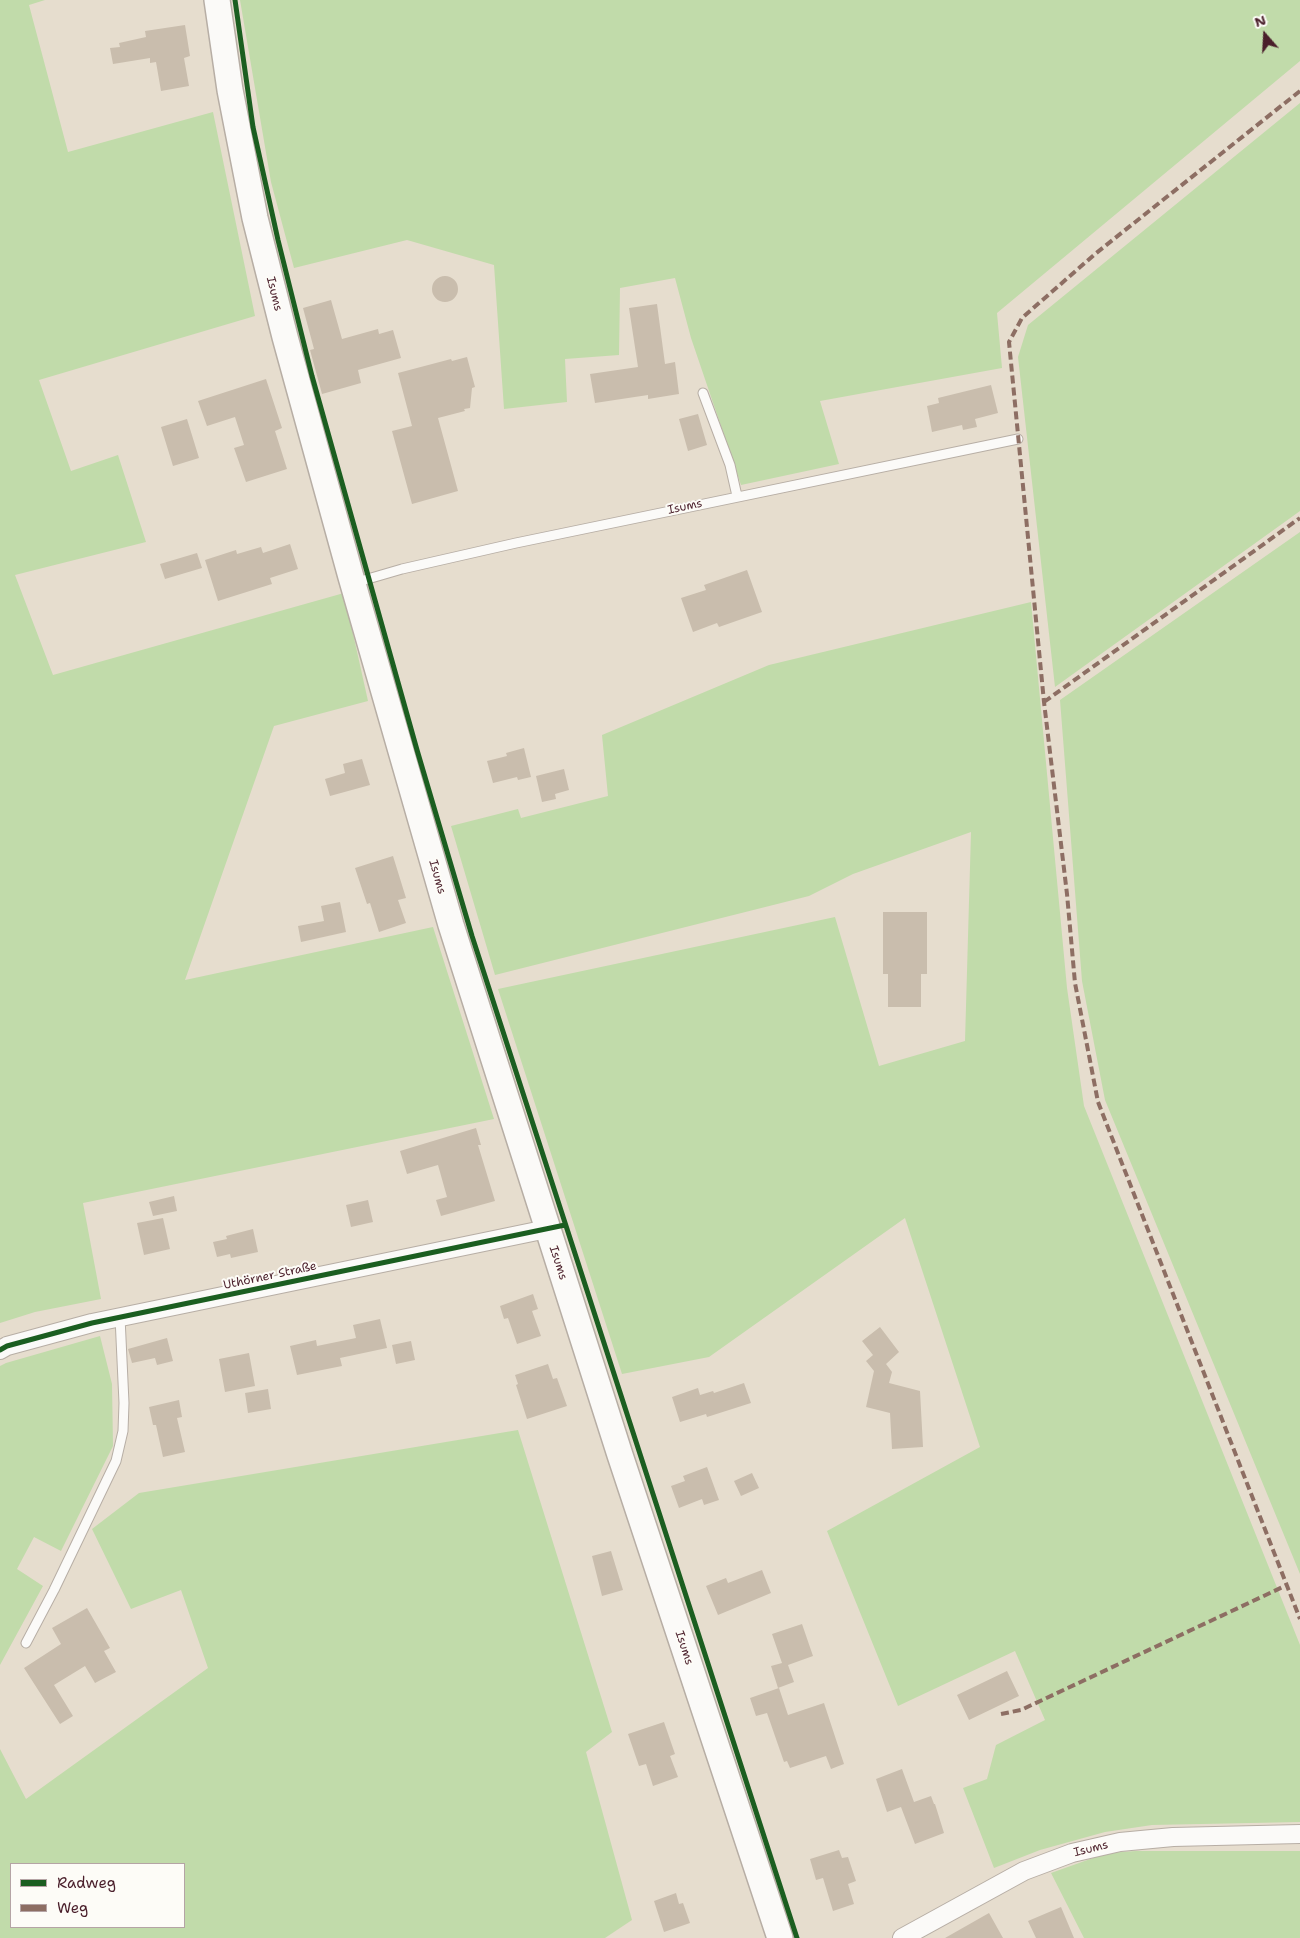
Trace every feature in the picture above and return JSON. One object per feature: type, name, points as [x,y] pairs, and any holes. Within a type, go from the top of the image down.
[{"type":"main road","name":"Isums","points":[[217,0],[230,90],[255,218],[285,337],[450,925],[547,1229],[780,1938]]},
{"type":"street","name":"Uthörner Straße","points":[[0,1350],[7,1346],[92,1323],[547,1229]]},
{"type":"street","name":"Isums","points":[[902,1938],[1024,1871],[1072,1853],[1120,1842],[1173,1837],[1300,1834]]},
{"type":"lane","points":[[703,393],[730,465],[737,496]]},
{"type":"lane","name":"Isums","points":[[353,583],[402,569],[506,545],[1018,439]]},
{"type":"lane","points":[[26,1643],[116,1461],[123,1431],[124,1403],[120,1317]]},
{"type":"green space","points":[[0,0],[45,0],[29,5],[68,152],[213,112],[255,316],[39,380],[71,471],[118,455],[146,542],[15,575],[53,675],[344,593],[368,701],[274,726],[185,980],[433,927],[494,1119],[83,1203],[101,1299],[35,1312],[0,1323]]},
{"type":"green space","points":[[240,0],[1300,0],[1300,61],[997,313],[1002,368],[820,401],[839,464],[741,485],[691,338],[675,278],[620,288],[619,355],[565,359],[567,402],[504,409],[494,265],[407,240],[294,268],[271,182]]},
{"type":"green space","points":[[1300,103],[1300,511],[1055,687],[1018,357],[1028,325]]},
{"type":"green space","points":[[1300,532],[1300,1574],[1105,1100],[1082,981],[1060,700]]},
{"type":"green space","points":[[1031,602],[1067,988],[1084,1106],[1300,1645],[1300,1822],[1152,1825],[1105,1832],[1040,1850],[994,1868],[963,1788],[987,1779],[996,1745],[1045,1720],[1015,1651],[898,1706],[827,1531],[980,1447],[905,1218],[709,1357],[622,1374],[498,989],[835,917],[879,1066],[965,1041],[971,832],[853,874],[809,896],[495,975],[451,826],[518,809],[521,818],[608,796],[602,735],[769,665]]},
{"type":"green space","points":[[100,1336],[112,1384],[113,1446],[61,1551],[34,1537],[17,1569],[43,1586],[0,1665],[0,1366]]},
{"type":"green space","points":[[518,1430],[612,1732],[586,1752],[632,1920],[605,1938],[0,1938],[0,1749],[26,1799],[208,1668],[181,1590],[131,1609],[92,1529],[139,1493]]},
{"type":"green space","points":[[1136,1851],[1300,1851],[1300,1938],[1084,1938],[1051,1873],[1107,1853]]},
{"type":"building","points":[[185,25],[190,56],[184,58],[189,86],[161,91],[156,62],[150,63],[150,58],[113,64],[110,48],[120,47],[119,43],[146,37],[145,31]]},
{"type":"building","points":[[445,276],[454,280],[458,289],[454,298],[445,302],[436,298],[432,289],[436,280]]},
{"type":"building","points":[[331,300],[342,339],[378,329],[379,334],[393,330],[401,358],[358,370],[361,383],[322,394],[310,350],[314,349],[303,308]]},
{"type":"building","points":[[657,304],[665,364],[675,362],[679,394],[648,399],[648,395],[595,403],[590,374],[638,367],[629,308]]},
{"type":"building","points":[[467,357],[475,387],[472,388],[470,408],[438,418],[458,491],[412,504],[392,431],[412,426],[398,373],[451,359],[452,361]]},
{"type":"building","points":[[266,379],[282,428],[275,431],[287,469],[246,482],[234,448],[244,445],[235,417],[207,426],[198,401]]},
{"type":"building","points":[[991,385],[998,413],[975,419],[977,427],[963,430],[962,425],[932,432],[927,406],[939,403],[938,398]]},
{"type":"building","points":[[698,414],[707,445],[688,451],[679,419]]},
{"type":"building","points":[[187,419],[199,458],[173,466],[161,427]]},
{"type":"building","points":[[290,544],[298,569],[270,578],[272,584],[218,601],[205,560],[236,550],[237,554],[261,547],[263,553]]},
{"type":"building","points":[[197,553],[202,568],[165,579],[160,564]]},
{"type":"building","points":[[747,570],[762,612],[719,627],[717,623],[693,632],[681,598],[706,590],[704,585]]},
{"type":"building","points":[[524,748],[531,777],[518,780],[517,777],[493,783],[487,761],[507,756],[506,753]]},
{"type":"building","points":[[362,759],[370,785],[330,796],[325,779],[345,773],[343,764]]},
{"type":"building","points":[[564,769],[569,790],[555,794],[556,799],[542,802],[536,776]]},
{"type":"building","points":[[393,856],[406,898],[398,900],[406,923],[379,932],[370,903],[367,904],[355,868]]},
{"type":"building","points":[[340,902],[346,932],[301,942],[298,926],[324,921],[321,906]]},
{"type":"building","points":[[883,912],[927,912],[927,974],[921,974],[921,1007],[888,1007],[888,974],[883,974]]},
{"type":"building","points":[[476,1128],[481,1145],[478,1145],[495,1201],[441,1216],[436,1200],[447,1197],[438,1165],[407,1174],[400,1151]]},
{"type":"building","points":[[174,1196],[177,1211],[153,1216],[149,1202]]},
{"type":"building","points":[[368,1200],[373,1222],[351,1227],[346,1205]]},
{"type":"building","points":[[163,1218],[170,1249],[144,1255],[137,1223]]},
{"type":"building","points":[[253,1229],[258,1252],[231,1258],[230,1254],[217,1257],[213,1242],[227,1239],[226,1236]]},
{"type":"building","points":[[533,1294],[538,1309],[532,1311],[541,1336],[517,1344],[508,1318],[504,1319],[500,1306]]},
{"type":"building","points":[[380,1319],[387,1348],[340,1358],[342,1366],[297,1375],[290,1346],[316,1340],[317,1346],[356,1338],[353,1325]]},
{"type":"building","points":[[880,1327],[899,1352],[886,1364],[892,1372],[889,1383],[920,1391],[923,1447],[892,1449],[890,1413],[866,1407],[874,1371],[866,1361],[873,1355],[862,1341]]},
{"type":"building","points":[[167,1338],[173,1361],[157,1365],[155,1358],[132,1363],[128,1349]]},
{"type":"building","points":[[411,1341],[415,1360],[396,1364],[392,1345]]},
{"type":"building","points":[[249,1353],[255,1386],[225,1392],[219,1359]]},
{"type":"building","points":[[548,1364],[553,1379],[557,1378],[567,1406],[527,1419],[516,1385],[518,1384],[515,1375]]},
{"type":"building","points":[[744,1383],[751,1403],[707,1417],[706,1414],[680,1422],[672,1397],[698,1388],[700,1395],[713,1391],[714,1393]]},
{"type":"building","points":[[268,1389],[271,1409],[248,1413],[245,1393]]},
{"type":"building","points":[[179,1400],[182,1417],[177,1418],[185,1452],[163,1457],[156,1425],[153,1425],[149,1407]]},
{"type":"building","points":[[707,1467],[719,1500],[704,1505],[702,1499],[679,1508],[671,1486],[685,1481],[683,1476]]},
{"type":"building","points":[[752,1473],[759,1488],[741,1496],[734,1481]]},
{"type":"building","points":[[611,1551],[623,1590],[602,1596],[592,1556]]},
{"type":"building","points":[[762,1570],[771,1593],[718,1615],[706,1586],[726,1578],[728,1583]]},
{"type":"building","points":[[87,1608],[110,1648],[104,1651],[116,1672],[95,1683],[85,1666],[54,1685],[73,1716],[60,1724],[24,1668],[61,1644],[52,1628]]},
{"type":"building","points":[[802,1624],[813,1656],[788,1665],[794,1682],[778,1688],[771,1666],[782,1663],[772,1634]]},
{"type":"building","points":[[1007,1671],[1019,1696],[969,1720],[957,1695]]},
{"type":"building","points":[[779,1688],[788,1715],[824,1703],[844,1764],[831,1769],[826,1756],[790,1768],[787,1761],[784,1762],[767,1713],[756,1716],[750,1698]]},
{"type":"building","points":[[664,1722],[675,1754],[670,1756],[678,1777],[653,1786],[646,1764],[639,1766],[628,1734]]},
{"type":"building","points":[[902,1769],[914,1802],[931,1796],[944,1833],[915,1844],[901,1807],[887,1812],[876,1779]]},
{"type":"building","points":[[839,1850],[842,1858],[848,1857],[856,1881],[848,1884],[854,1904],[833,1911],[823,1878],[816,1880],[810,1859]]},
{"type":"building","points":[[676,1893],[679,1904],[683,1903],[690,1923],[664,1932],[654,1901]]},
{"type":"building","points":[[1061,1907],[1074,1938],[1036,1938],[1028,1921]]},
{"type":"building","points":[[989,1913],[1003,1938],[945,1938]]},
{"type":"marked path","points":[[1300,91],[1095,254],[1022,318],[1009,342],[1044,702],[1067,894],[1075,983],[1098,1102],[1300,1619]]},
{"type":"marked path","points":[[1044,702],[1300,518]]},
{"type":"marked path","points":[[1001,1714],[1021,1710],[1287,1585]]},
{"type":"cycle path","points":[[235,0],[253,127],[278,240],[312,376],[417,750],[472,936],[797,1938]]},
{"type":"cycle path","points":[[0,1350],[7,1346],[92,1323],[565,1225]]}]
